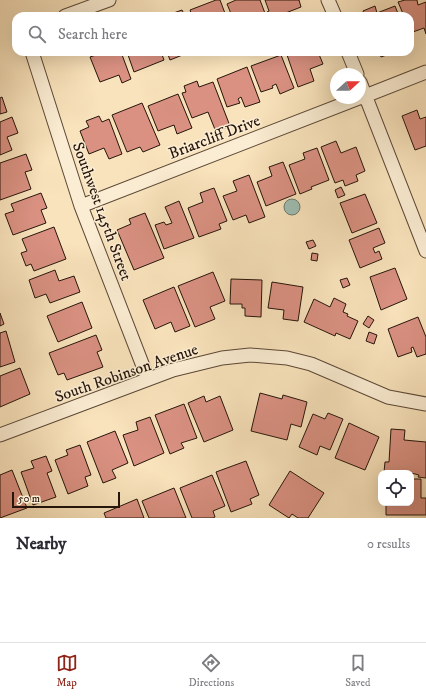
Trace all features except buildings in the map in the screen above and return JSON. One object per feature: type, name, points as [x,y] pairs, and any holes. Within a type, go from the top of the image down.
[{"type":"street","points":[[76,12],[108,0]]},
{"type":"street","points":[[328,0],[333,12]]},
{"type":"street","name":"Southwest 145th Street","points":[[33,56],[81,206],[148,379]]},
{"type":"street","points":[[350,56],[355,68]]},
{"type":"street","name":"Briarcliff Drive","points":[[366,95],[426,72]]},
{"type":"street","name":"Briarcliff Drive","points":[[81,206],[343,104]]},
{"type":"street","points":[[364,104],[426,251]]},
{"type":"street","name":"South Robinson Avenue","points":[[0,435],[173,370],[222,358],[270,356],[311,364],[388,396],[426,404]]},
{"type":"water","points":[[292,199],[298,201],[300,207],[298,213],[292,215],[286,213],[284,207],[286,201]]}]
